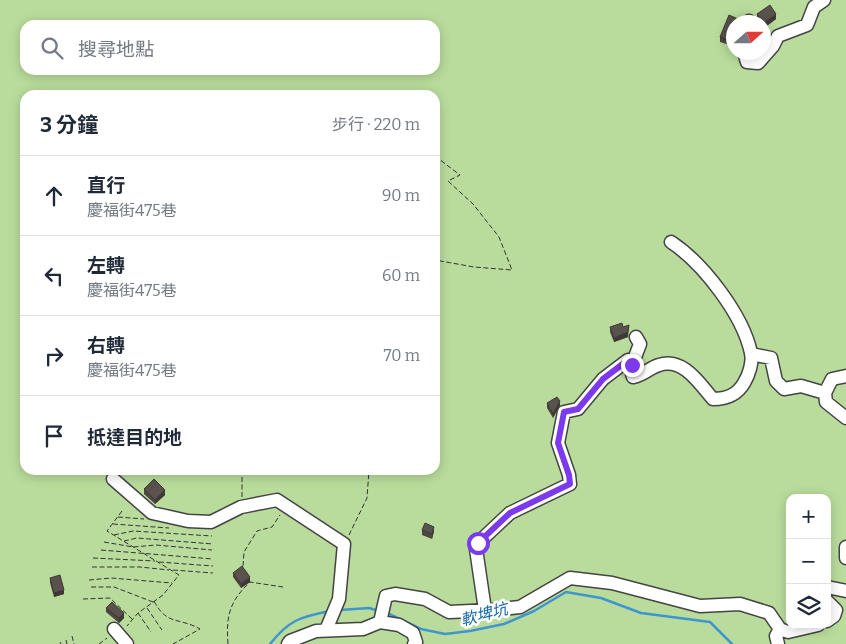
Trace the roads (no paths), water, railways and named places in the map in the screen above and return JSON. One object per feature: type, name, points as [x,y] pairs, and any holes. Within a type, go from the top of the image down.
[{"type":"street","points":[[771,48],[778,36],[807,25],[814,7],[824,0]]},
{"type":"street","points":[[746,60],[747,62],[758,63],[761,60]]},
{"type":"street","points":[[636,337],[640,344],[632,365],[633,377],[642,376],[658,365],[672,363],[688,370],[712,399],[726,399],[740,391],[747,378],[751,354],[740,324],[718,288],[691,257],[671,242]]},
{"type":"street","points":[[751,354],[771,358],[776,381],[784,388],[801,386],[825,393]]},
{"type":"street","points":[[486,610],[476,549],[478,543],[510,513],[570,484],[569,475],[558,443],[564,412],[578,409],[603,379],[628,360],[632,365]]},
{"type":"street","points":[[846,376],[832,379],[825,393],[826,402],[846,418]]},
{"type":"street","points":[[113,480],[152,513],[188,522],[211,522],[242,506],[277,500],[344,544],[339,599],[327,625]]},
{"type":"street","points":[[846,547],[846,558]]},
{"type":"street","points":[[380,622],[386,596],[395,594],[425,599],[449,612],[520,607],[570,578],[612,583],[700,606],[740,604],[770,613],[780,629],[788,632],[801,629]]},
{"type":"street","points":[[831,588],[846,591]]},
{"type":"street","points":[[831,606],[836,610],[831,618]]},
{"type":"street","points":[[288,644],[290,641],[327,625],[363,629],[380,622],[398,625],[413,633],[416,642],[414,644]]},
{"type":"street","points":[[778,644],[776,636],[780,629]]},
{"type":"street","points":[[115,630],[127,644]]},
{"type":"waterway","name":"軟埤坑","points":[[387,613],[421,629],[445,634],[504,624],[534,611],[566,592],[601,598],[641,613],[710,622],[732,644]]},
{"type":"waterway","name":"軟埤坑","points":[[340,610],[369,608],[379,611]]},
{"type":"waterway","name":"軟埤坑","points":[[270,644],[283,630],[296,621],[311,615],[330,611]]}]
